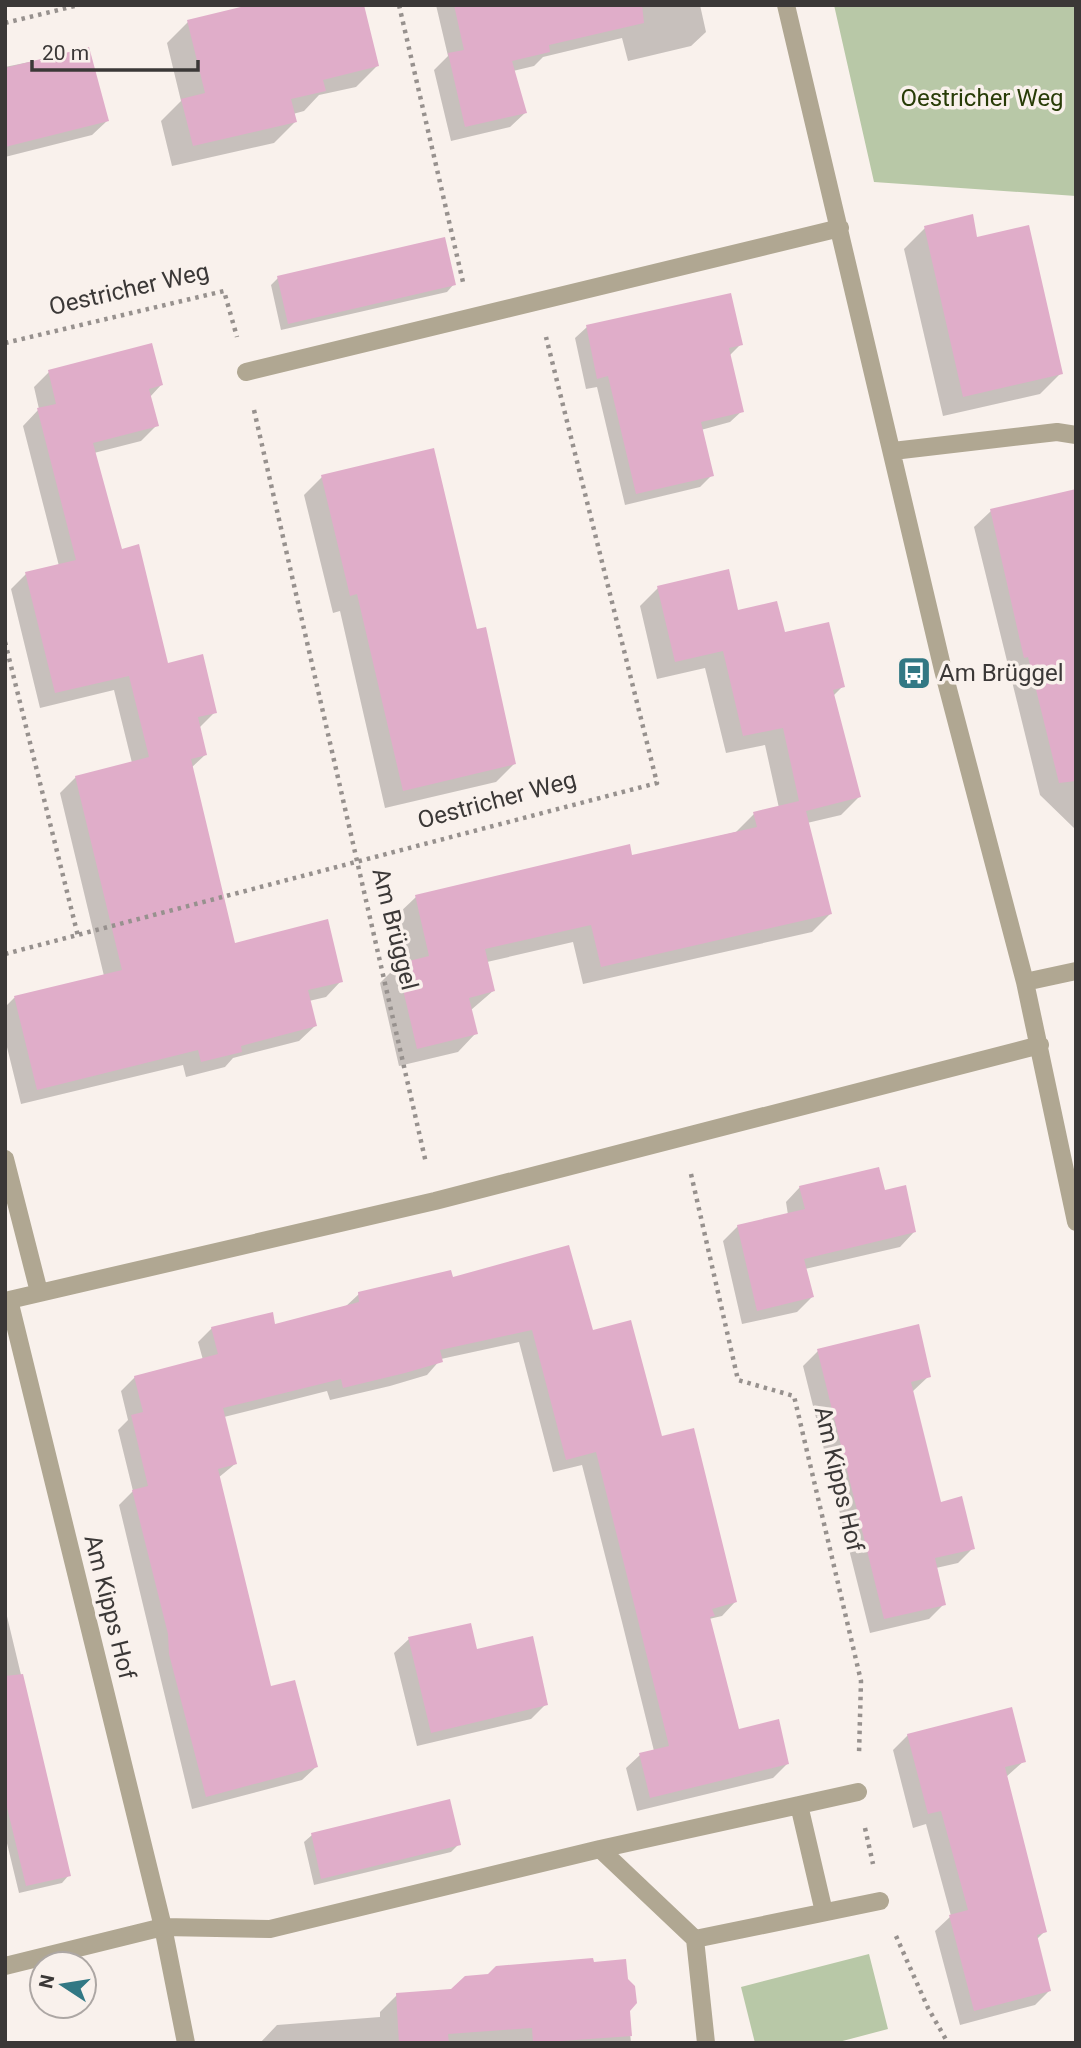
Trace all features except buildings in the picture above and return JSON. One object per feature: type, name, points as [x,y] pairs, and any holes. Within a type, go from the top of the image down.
[{"type":"street","points":[[786,5],[943,670],[1040,1045],[1076,1222]]},
{"type":"street","points":[[246,372],[840,228]]},
{"type":"street","points":[[893,451],[1057,432],[1076,435]]},
{"type":"street","points":[[1024,982],[1076,971]]},
{"type":"street","points":[[7,1300],[435,1201],[1040,1045]]},
{"type":"street","points":[[5,1159],[39,1293]]},
{"type":"street","name":"Am Kipps Hof","points":[[7,1300],[163,1927],[186,2043]]},
{"type":"street","points":[[5,1966],[163,1927],[270,1929],[600,1849],[858,1792]]},
{"type":"street","points":[[799,1805],[824,1912]]},
{"type":"street","points":[[600,1849],[695,1939],[706,2043]]},
{"type":"street","points":[[695,1939],[880,1901]]},
{"type":"path","points":[[5,23],[79,5]]},
{"type":"path","points":[[399,5],[471,317]]},
{"type":"path","name":"Oestricher Weg","points":[[5,343],[224,291],[246,372],[356,864],[657,783],[536,300]]},
{"type":"path","points":[[5,642],[78,936]]},
{"type":"path","name":"Am Brüggel","points":[[5,954],[356,864],[435,1201]]},
{"type":"path","name":"Am Kipps Hof","points":[[683,1139],[738,1380],[794,1396],[861,1681],[858,1792],[880,1901],[928,2008],[948,2043]]},
{"type":"green space","name":"Oestricher Weg","points":[[834,5],[1076,5],[1076,196],[874,182]]},
{"type":"green space","points":[[869,1954],[888,2029],[835,2043],[755,2043],[741,1987]]},
{"type":"place","name":"Am Brüggel","points":[[914,673]]}]
